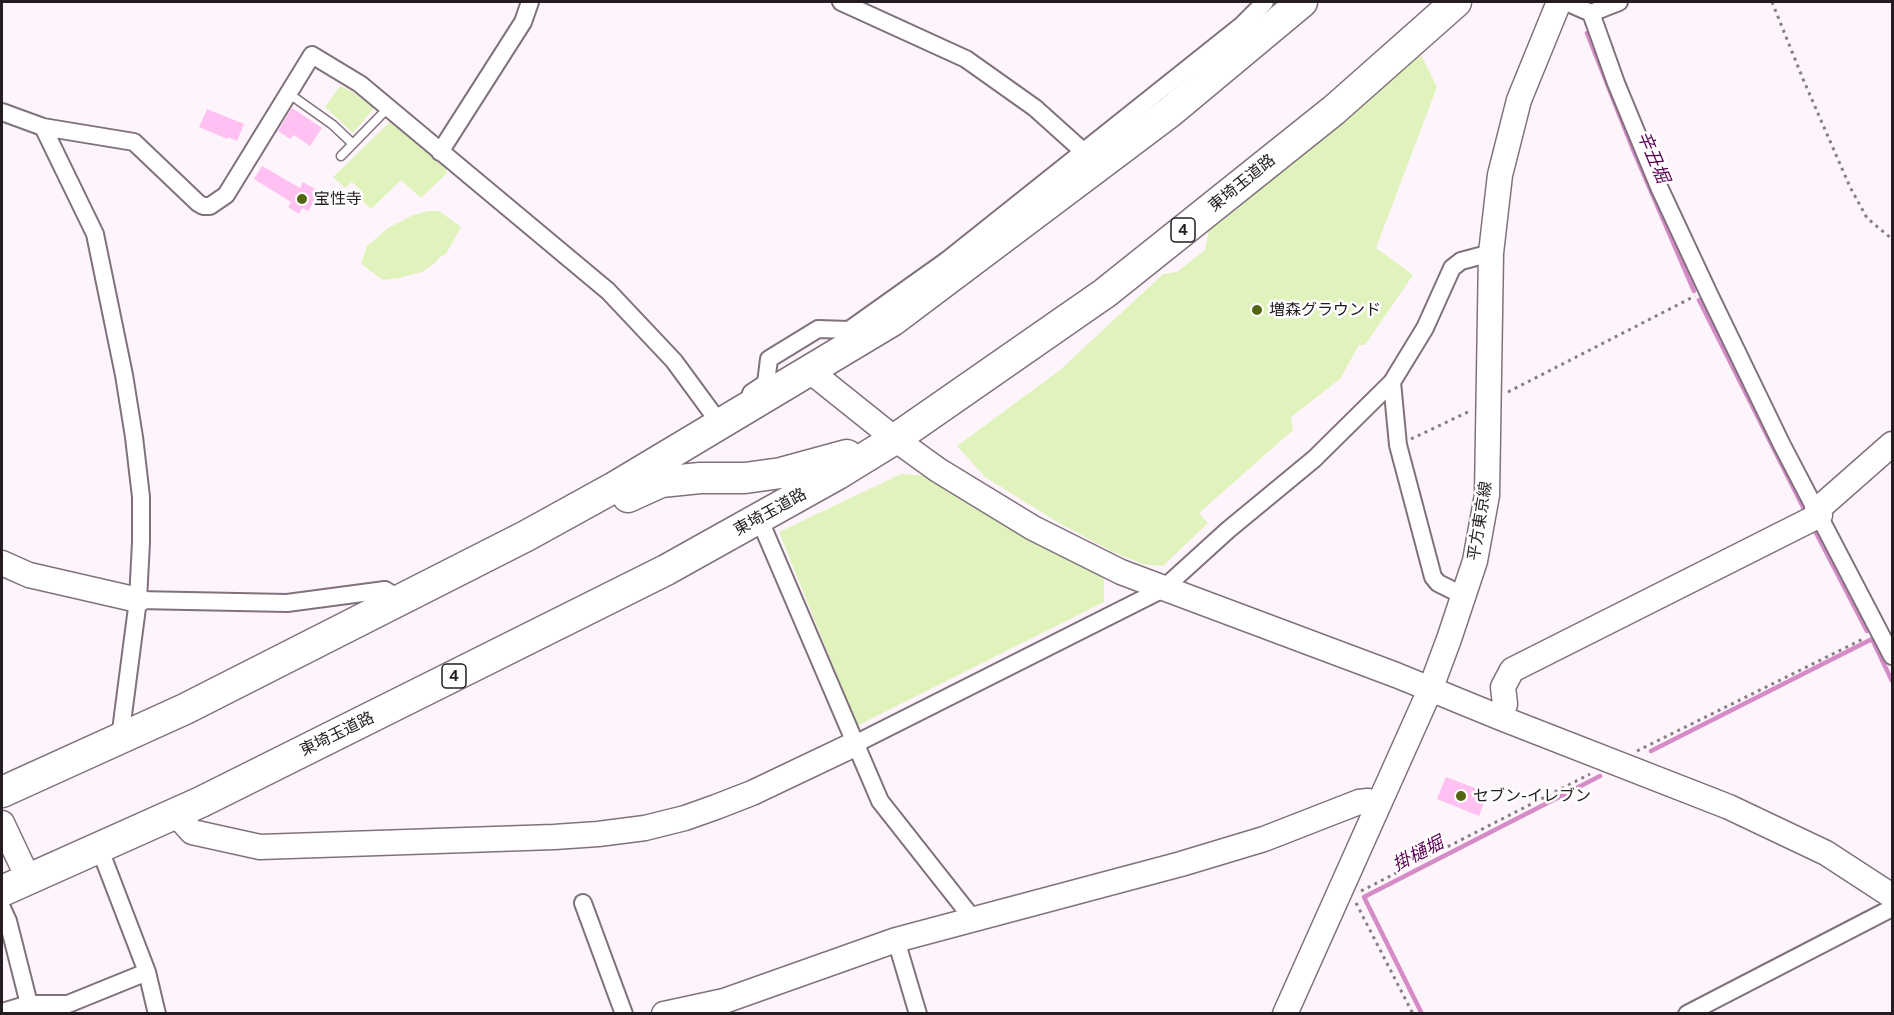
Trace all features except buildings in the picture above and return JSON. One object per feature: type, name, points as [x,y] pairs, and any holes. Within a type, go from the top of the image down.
[{"type":"highway","points":[[2,792],[185,709],[402,600],[555,520],[718,420],[810,371],[892,321],[1027,221],[1170,112],[1302,2]]},
{"type":"highway","name":"東埼玉道路","points":[[2,891],[175,813],[666,570],[838,474],[895,439],[1105,293],[1334,110],[1456,2]]},
{"type":"highway","points":[[555,520],[617,501],[661,482],[781,474],[895,439]]},
{"type":"street","points":[[440,152],[524,22],[530,2]]},
{"type":"street","points":[[841,2],[966,59],[1035,108],[1084,153]]},
{"type":"street","points":[[2,112],[43,127],[134,142],[198,203],[210,206],[226,195],[312,55],[360,84],[608,291],[674,361],[718,420],[766,383],[770,359],[818,329],[849,330],[946,261],[1242,25],[1265,2]]},
{"type":"street","name":"平方東京線","points":[[1285,1014],[1345,891],[1377,806],[1430,690],[1464,596],[1477,550],[1487,495],[1491,253],[1500,175],[1519,100],[1559,2]]},
{"type":"street","points":[[1566,2],[1591,13],[1619,2]]},
{"type":"street","points":[[1591,13],[1654,177],[1707,290],[1782,445],[1886,627],[1893,656]]},
{"type":"street","points":[[43,127],[95,234],[124,375],[141,497],[138,600],[120,738]]},
{"type":"street","points":[[175,813],[192,832],[260,847],[542,838],[645,828],[685,818],[752,793],[855,744],[1163,589],[1228,530],[1314,459],[1392,382],[1425,328],[1452,268],[1461,261],[1491,253]]},
{"type":"street","points":[[810,371],[938,470],[1023,522],[1121,572],[1373,666],[1690,790],[1769,824],[1826,853],[1893,896]]},
{"type":"street","points":[[1392,382],[1398,445],[1433,577],[1438,583],[1464,596]]},
{"type":"street","points":[[1501,718],[1505,704],[1503,687],[1512,670],[1819,513],[1893,444]]},
{"type":"street","points":[[764,530],[880,801],[973,919]]},
{"type":"street","points":[[2,563],[29,575],[138,600],[288,603],[385,590],[402,600]]},
{"type":"street","points":[[664,1014],[724,1001],[896,940],[1181,864],[1264,838],[1359,801],[1368,801],[1377,806]]},
{"type":"street","points":[[2,823],[28,878]]},
{"type":"street","points":[[99,847],[147,972],[157,1014]]},
{"type":"street","points":[[583,903],[624,1014]]},
{"type":"street","points":[[2,908],[8,921],[29,1004]]},
{"type":"street","points":[[1687,1014],[1893,908]]},
{"type":"street","points":[[896,940],[918,1014]]},
{"type":"street","points":[[2,1012],[29,1004],[68,1004],[147,972]]},
{"type":"lane","points":[[288,93],[333,124],[353,144]]},
{"type":"lane","points":[[341,156],[388,108]]},
{"type":"path","points":[[1772,2],[1850,187],[1867,218],[1893,239]]},
{"type":"path","points":[[1398,445],[1490,402],[1707,290]]},
{"type":"path","points":[[1345,891],[1357,894],[1614,762],[1886,627]]},
{"type":"path","points":[[1345,891],[1413,1014]]},
{"type":"green space","name":"増森グラウンド","points":[[1421,55],[1437,87],[1376,248],[1413,275],[1365,345],[1359,345],[1340,379],[1291,417],[1293,430],[1199,513],[1208,523],[1163,566],[1142,564],[1113,552],[1059,523],[985,477],[957,446],[1060,370],[1163,274],[1177,272],[1205,250],[1210,225],[1220,223]]},
{"type":"green space","points":[[340,86],[353,92],[374,108],[353,133],[325,107]]},
{"type":"green space","points":[[392,120],[445,167],[447,173],[421,198],[401,180],[371,209],[360,198],[364,194],[352,182],[345,188],[333,177]]},
{"type":"green space","points":[[439,211],[461,227],[446,254],[434,264],[422,272],[383,280],[361,264],[367,246],[388,228],[413,215]]},
{"type":"green space","points":[[901,474],[930,476],[1011,529],[1104,577],[1104,602],[857,726],[779,532]]},
{"type":"waterway","name":"辛丑堀","points":[[1587,33],[1632,147],[1694,291]]},
{"type":"waterway","name":"辛丑堀","points":[[1699,300],[1804,509]]},
{"type":"waterway","name":"辛丑堀","points":[[1813,527],[1867,631]]},
{"type":"waterway","name":"掛樋堀","points":[[1651,751],[1874,638]]},
{"type":"waterway","name":"辛丑堀","points":[[1873,641],[1892,681]]},
{"type":"waterway","name":"掛樋堀","points":[[1422,1014],[1364,897],[1600,776]]},
{"type":"place","name":"宝性寺","points":[[302,199]]},
{"type":"place","name":"増森グラウンド","points":[[1257,310]]},
{"type":"place","name":"セブン-イレブン","points":[[1461,796]]}]
